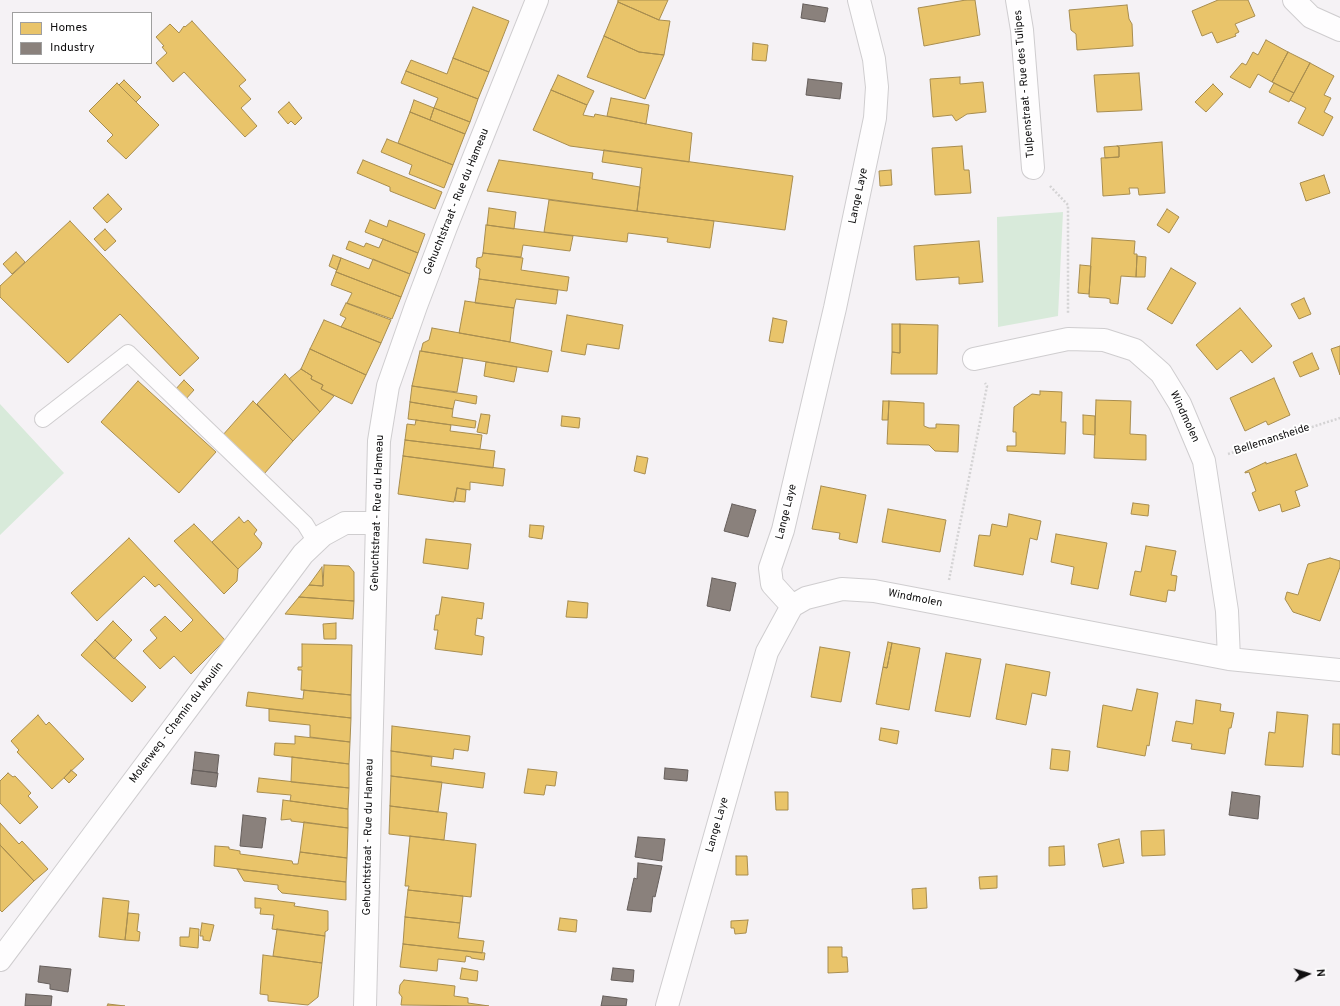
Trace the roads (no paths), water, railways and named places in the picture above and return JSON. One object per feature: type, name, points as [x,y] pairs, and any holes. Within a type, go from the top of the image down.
[{"type":"street","name":"Gehuchtstraat - Rue du Hameau","points":[[365,1006],[379,442],[388,386],[446,227],[537,0]]},
{"type":"street","name":"Lange Laye","points":[[667,1006],[767,652],[792,606],[772,584],[770,568],[783,530],[835,308],[875,118],[877,87],[874,59],[859,0]]},
{"type":"street","name":"Tulpenstraat - Rue des Tulipes","points":[[1017,0],[1022,30],[1033,168]]},
{"type":"street","points":[[1294,0],[1311,17],[1340,30]]},
{"type":"street","name":"Windmolen","points":[[974,359],[1068,339],[1104,340],[1135,350],[1161,373],[1180,404],[1204,461],[1227,611],[1229,659]]},
{"type":"street","name":"Molenweg - Chemin du Moulin","points":[[0,960],[303,554],[323,535],[346,523],[377,523]]},
{"type":"street","name":"Windmolen","points":[[792,606],[806,598],[842,589],[874,591],[1229,659],[1340,670]]},
{"type":"lane","points":[[43,419],[128,353],[305,524],[316,542]]}]
